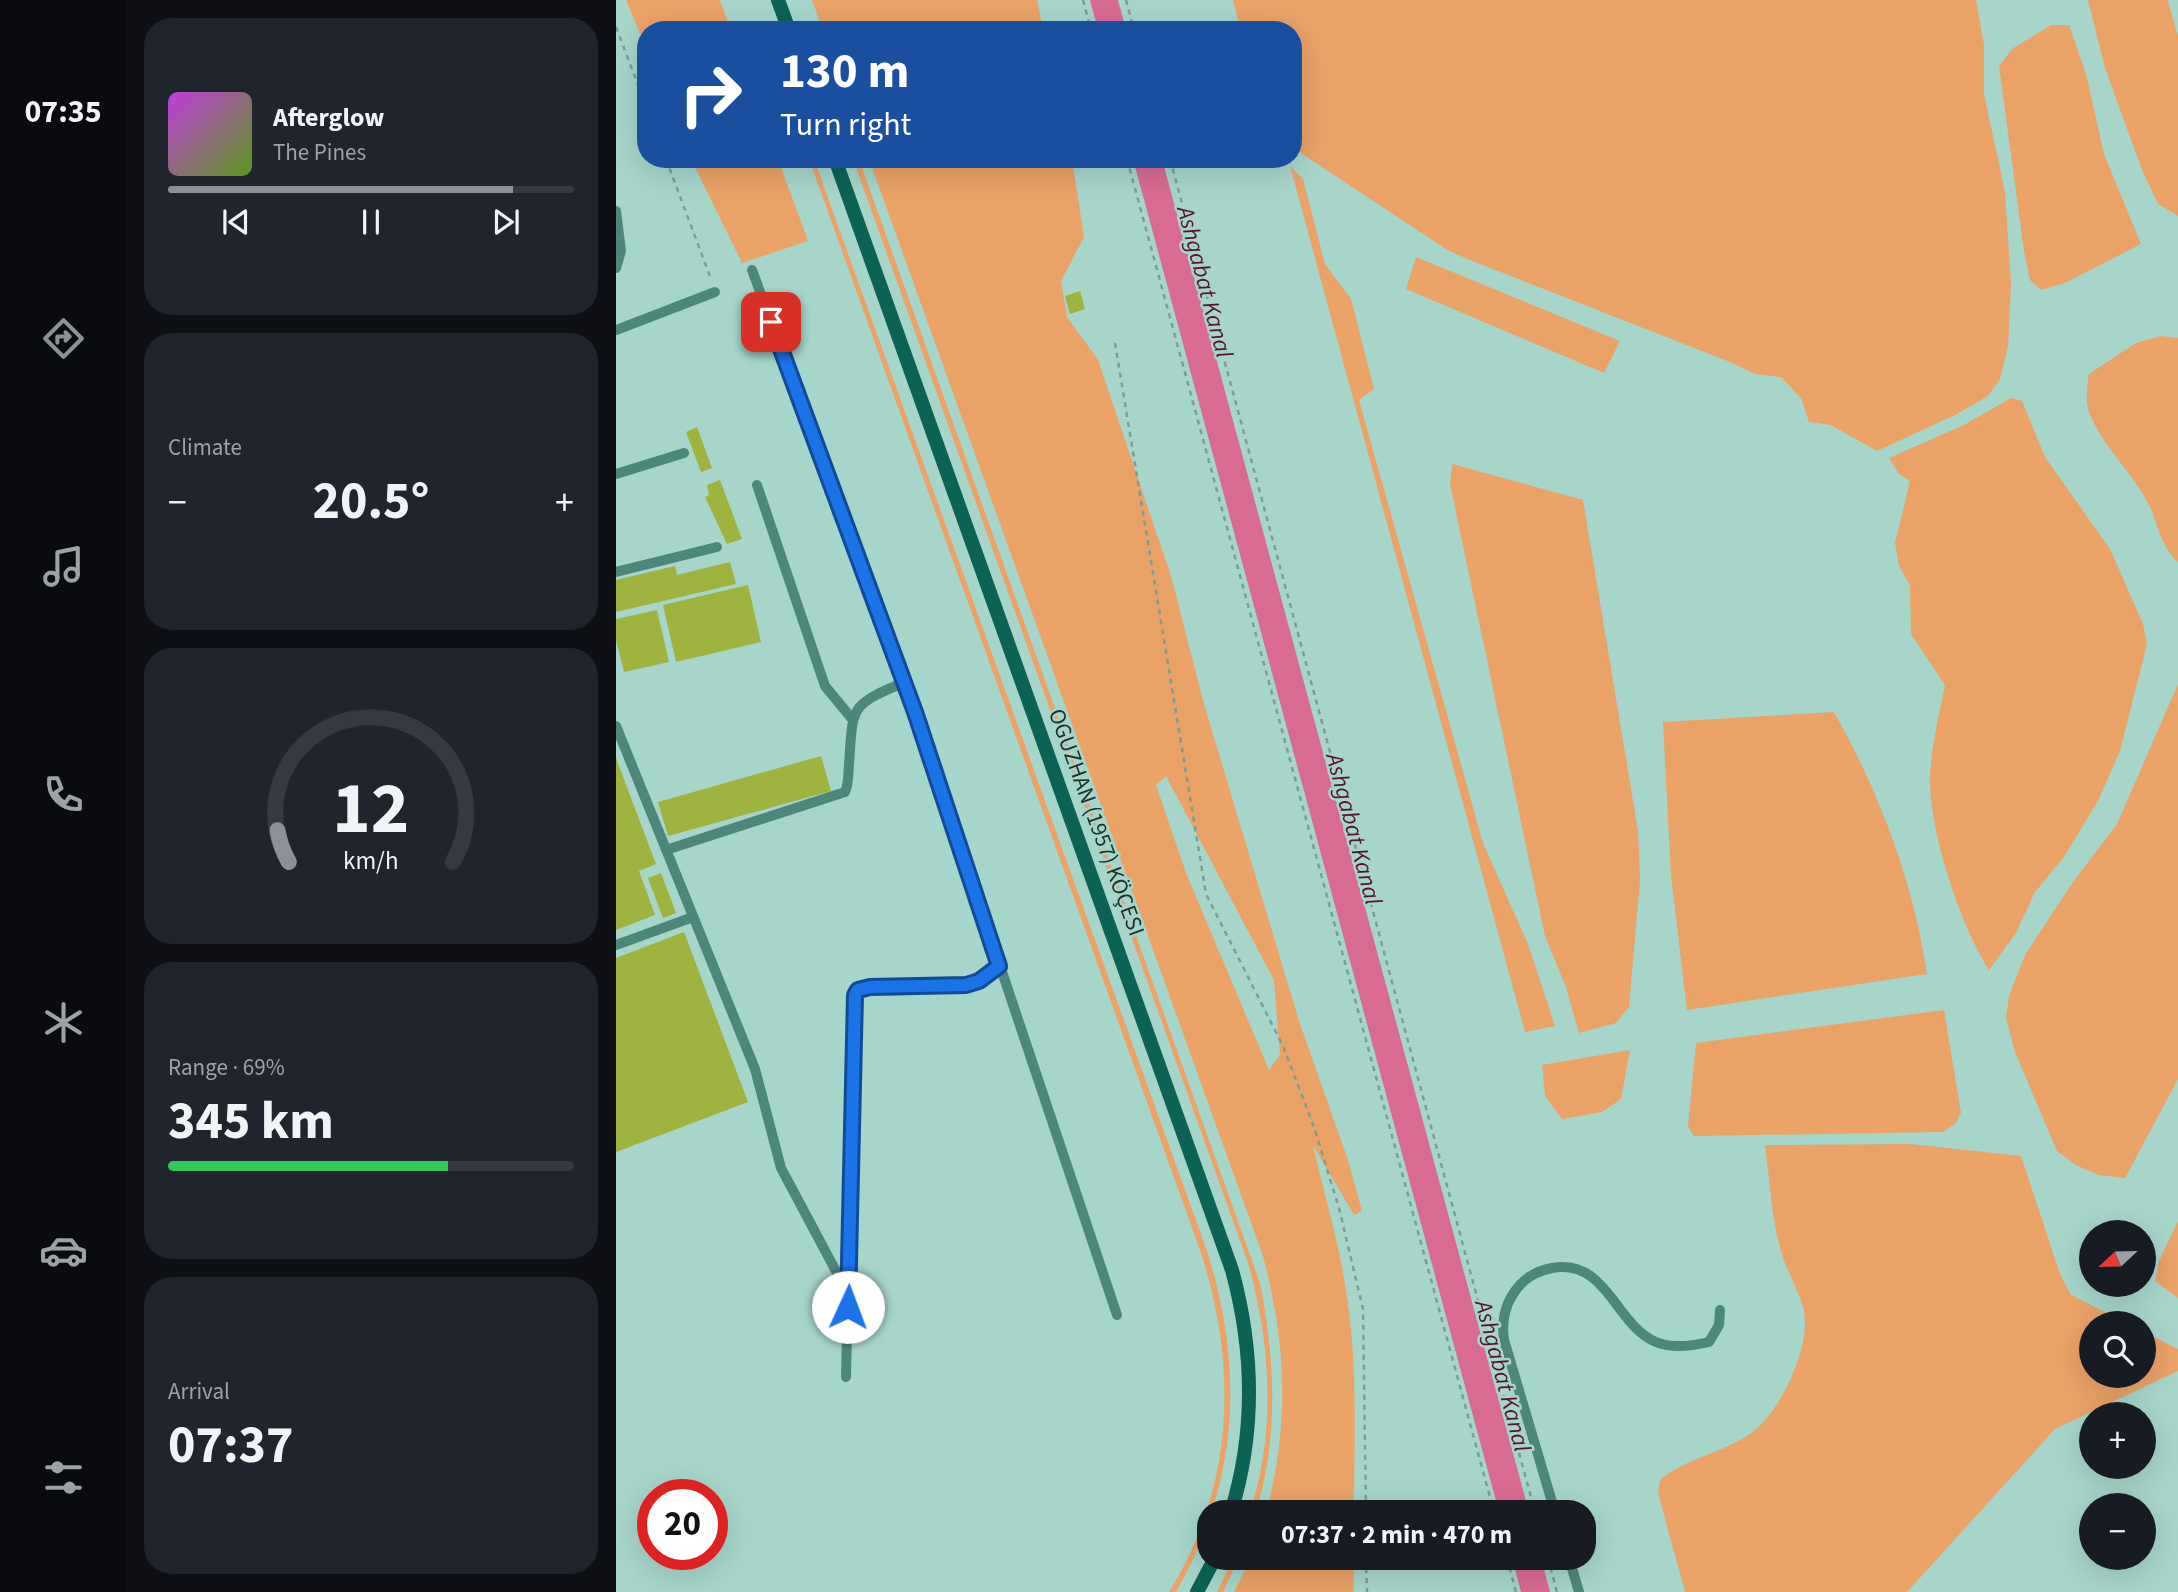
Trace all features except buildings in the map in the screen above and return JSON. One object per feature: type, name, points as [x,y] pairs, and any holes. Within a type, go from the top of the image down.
[{"type":"main road","points":[[778,0],[786,21]]},
{"type":"main road","name":"OGUZHAN (1957) KÖÇESI","points":[[838,168],[1232,1270],[1247,1340],[1250,1383],[1246,1444],[1234,1500]]},
{"type":"main road","points":[[1197,1592],[1209,1570]]},
{"type":"lane","points":[[616,211],[621,251],[616,268]]},
{"type":"lane","points":[[752,270],[903,683],[1117,1315]]},
{"type":"lane","points":[[616,330],[715,292]]},
{"type":"lane","points":[[616,474],[684,453]]},
{"type":"lane","points":[[757,485],[825,686],[853,720]]},
{"type":"lane","points":[[616,572],[717,547]]},
{"type":"lane","points":[[666,850],[845,792],[853,720],[859,705],[867,698],[903,683]]},
{"type":"lane","points":[[616,726],[755,1069],[781,1168],[836,1273],[849,1283]]},
{"type":"lane","points":[[616,945],[693,917]]},
{"type":"lane","points":[[846,1377],[855,995],[858,990],[870,987],[966,985],[979,981],[999,966]]},
{"type":"lane","points":[[1551,1500],[1504,1340],[1502,1325],[1506,1308],[1517,1289],[1538,1271],[1573,1267],[1587,1272],[1639,1330],[1654,1342],[1667,1346],[1709,1342],[1719,1325],[1720,1310]]},
{"type":"lane","points":[[1573,1570],[1579,1592]]},
{"type":"path","points":[[1083,0],[1089,21]]},
{"type":"path","points":[[1126,0],[1132,21]]},
{"type":"path","points":[[616,27],[637,82]]},
{"type":"path","points":[[669,168],[715,292]]},
{"type":"path","points":[[1129,168],[1491,1500]]},
{"type":"path","points":[[1172,168],[1532,1500]]},
{"type":"path","points":[[1115,344],[1206,894],[1283,1046],[1310,1115],[1339,1208],[1363,1309],[1366,1500]]},
{"type":"path","points":[[1366,1570],[1367,1592]]},
{"type":"path","points":[[1510,1570],[1516,1592]]},
{"type":"path","points":[[1551,1570],[1557,1592]]},
{"type":"shaded area","points":[[626,0],[720,0],[728,21],[637,21],[637,26]]},
{"type":"shaded area","points":[[812,0],[1037,0],[1041,21],[820,21]]},
{"type":"shaded area","points":[[1090,0],[1118,0],[1124,21],[1096,21]]},
{"type":"shaded area","points":[[1233,0],[1976,0],[1984,45],[1984,94],[2005,192],[2011,283],[2008,347],[2000,379],[1988,396],[1955,415],[1877,451],[1831,425],[1809,422],[1801,398],[1781,377],[1755,374],[1467,259],[1446,249],[1302,154],[1302,21],[1239,21]]},
{"type":"shaded area","points":[[2088,0],[2167,0],[2178,37],[2178,216],[2158,204],[2142,170],[2105,68]]},
{"type":"shaded area","points":[[2051,25],[2069,25],[2086,74],[2104,154],[2141,244],[2065,283],[2041,290],[2030,280],[2024,251],[1999,66],[2012,49]]},
{"type":"shaded area","points":[[695,168],[781,168],[808,241],[742,263]]},
{"type":"shaded area","points":[[812,168],[817,168],[1207,1251],[1227,1340],[1230,1383],[1229,1426],[1223,1468],[1215,1500],[1210,1500],[1223,1426],[1224,1383],[1221,1339],[1201,1253]]},
{"type":"shaded area","points":[[856,168],[862,168],[1260,1283],[1269,1340],[1272,1398],[1268,1455],[1259,1500],[1253,1500],[1264,1451],[1267,1387],[1266,1356],[1256,1293],[1248,1263]]},
{"type":"shaded area","points":[[872,168],[1073,168],[1084,237],[1061,281],[1067,317],[1098,360],[1171,576],[1204,704],[1299,1021],[1348,1160],[1362,1211],[1354,1215],[1313,1145],[1340,1258],[1350,1324],[1355,1404],[1354,1500],[1269,1500],[1282,1416],[1277,1320],[1263,1256]],"holes":[[[1166,776],[1274,980],[1280,1055],[1269,1070],[1186,873],[1156,785]]]},
{"type":"shaded area","points":[[1135,168],[1164,168],[1526,1500],[1496,1500]]},
{"type":"shaded area","points":[[1291,168],[1303,179],[1325,264],[1351,299],[1374,389],[1359,400],[1483,843],[1528,944],[1555,1026],[1525,1032]]},
{"type":"shaded area","points":[[1416,257],[1620,341],[1604,373],[1406,289]]},
{"type":"shaded area","points":[[2161,336],[2178,338],[2178,562],[2165,544],[2151,509],[2137,484],[2095,425],[2087,403],[2089,374],[2136,343]]},
{"type":"shaded area","points":[[2011,398],[2022,401],[2045,457],[2110,549],[2143,624],[2147,644],[2120,751],[2099,799],[2064,857],[2035,892],[2016,933],[1989,970],[1968,930],[1936,831],[1930,774],[1945,685],[1911,634],[1910,585],[1899,566],[1895,543],[1910,481],[1899,474],[1889,458],[1964,425]]},
{"type":"shaded area","points":[[1452,464],[1583,500],[1638,831],[1640,881],[1629,1007],[1616,1023],[1579,1033],[1566,987],[1545,936],[1450,484]]},
{"type":"shaded area","points":[[2178,684],[2178,1079],[2125,1178],[2098,1175],[2076,1165],[2057,1151],[2015,1052],[2006,1018],[2009,996],[2025,955],[2073,882],[2117,824]]},
{"type":"shaded area","points":[[1834,712],[1880,806],[1904,872],[1927,974],[1687,1010],[1671,876],[1663,722]]},
{"type":"shaded area","points":[[1944,1010],[1961,1113],[1955,1124],[1943,1132],[1694,1136],[1688,1127],[1696,1043]]},
{"type":"shaded area","points":[[1630,1050],[1621,1099],[1602,1112],[1562,1119],[1545,1096],[1542,1065]]},
{"type":"shaded area","points":[[1911,1144],[2021,1156],[2060,1274],[2071,1295],[2103,1311],[2079,1311],[2079,1388],[2142,1388],[2112,1402],[2079,1402],[2079,1418],[2055,1429],[1907,1592],[1685,1592],[1658,1493],[1660,1480],[1681,1466],[1739,1441],[1761,1424],[1782,1396],[1803,1343],[1804,1311],[1778,1238],[1765,1145]]},
{"type":"shaded area","points":[[2178,1221],[2178,1298],[2156,1282],[2159,1261]]},
{"type":"shaded area","points":[[2156,1338],[2178,1349],[2178,1371],[2156,1381]]},
{"type":"shaded area","points":[[1197,1537],[1197,1551],[1176,1592],[1169,1592]]},
{"type":"shaded area","points":[[1227,1570],[1233,1570],[1223,1592],[1217,1592]]},
{"type":"shaded area","points":[[1245,1570],[1354,1570],[1354,1592],[1234,1592]]},
{"type":"shaded area","points":[[1515,1570],[1544,1570],[1550,1592],[1521,1592]]},
{"type":"route","points":[[771,322],[915,712],[999,966],[979,981],[966,985],[870,987],[858,990],[855,995],[848,1307]]},
{"type":"water label","name":"Ashgabat Kanal","points":[[1205,282]]},
{"type":"water label","name":"Ashgabat Kanal","points":[[1354,829]]},
{"type":"water label","name":"Ashgabat Kanal","points":[[1503,1376]]}]
